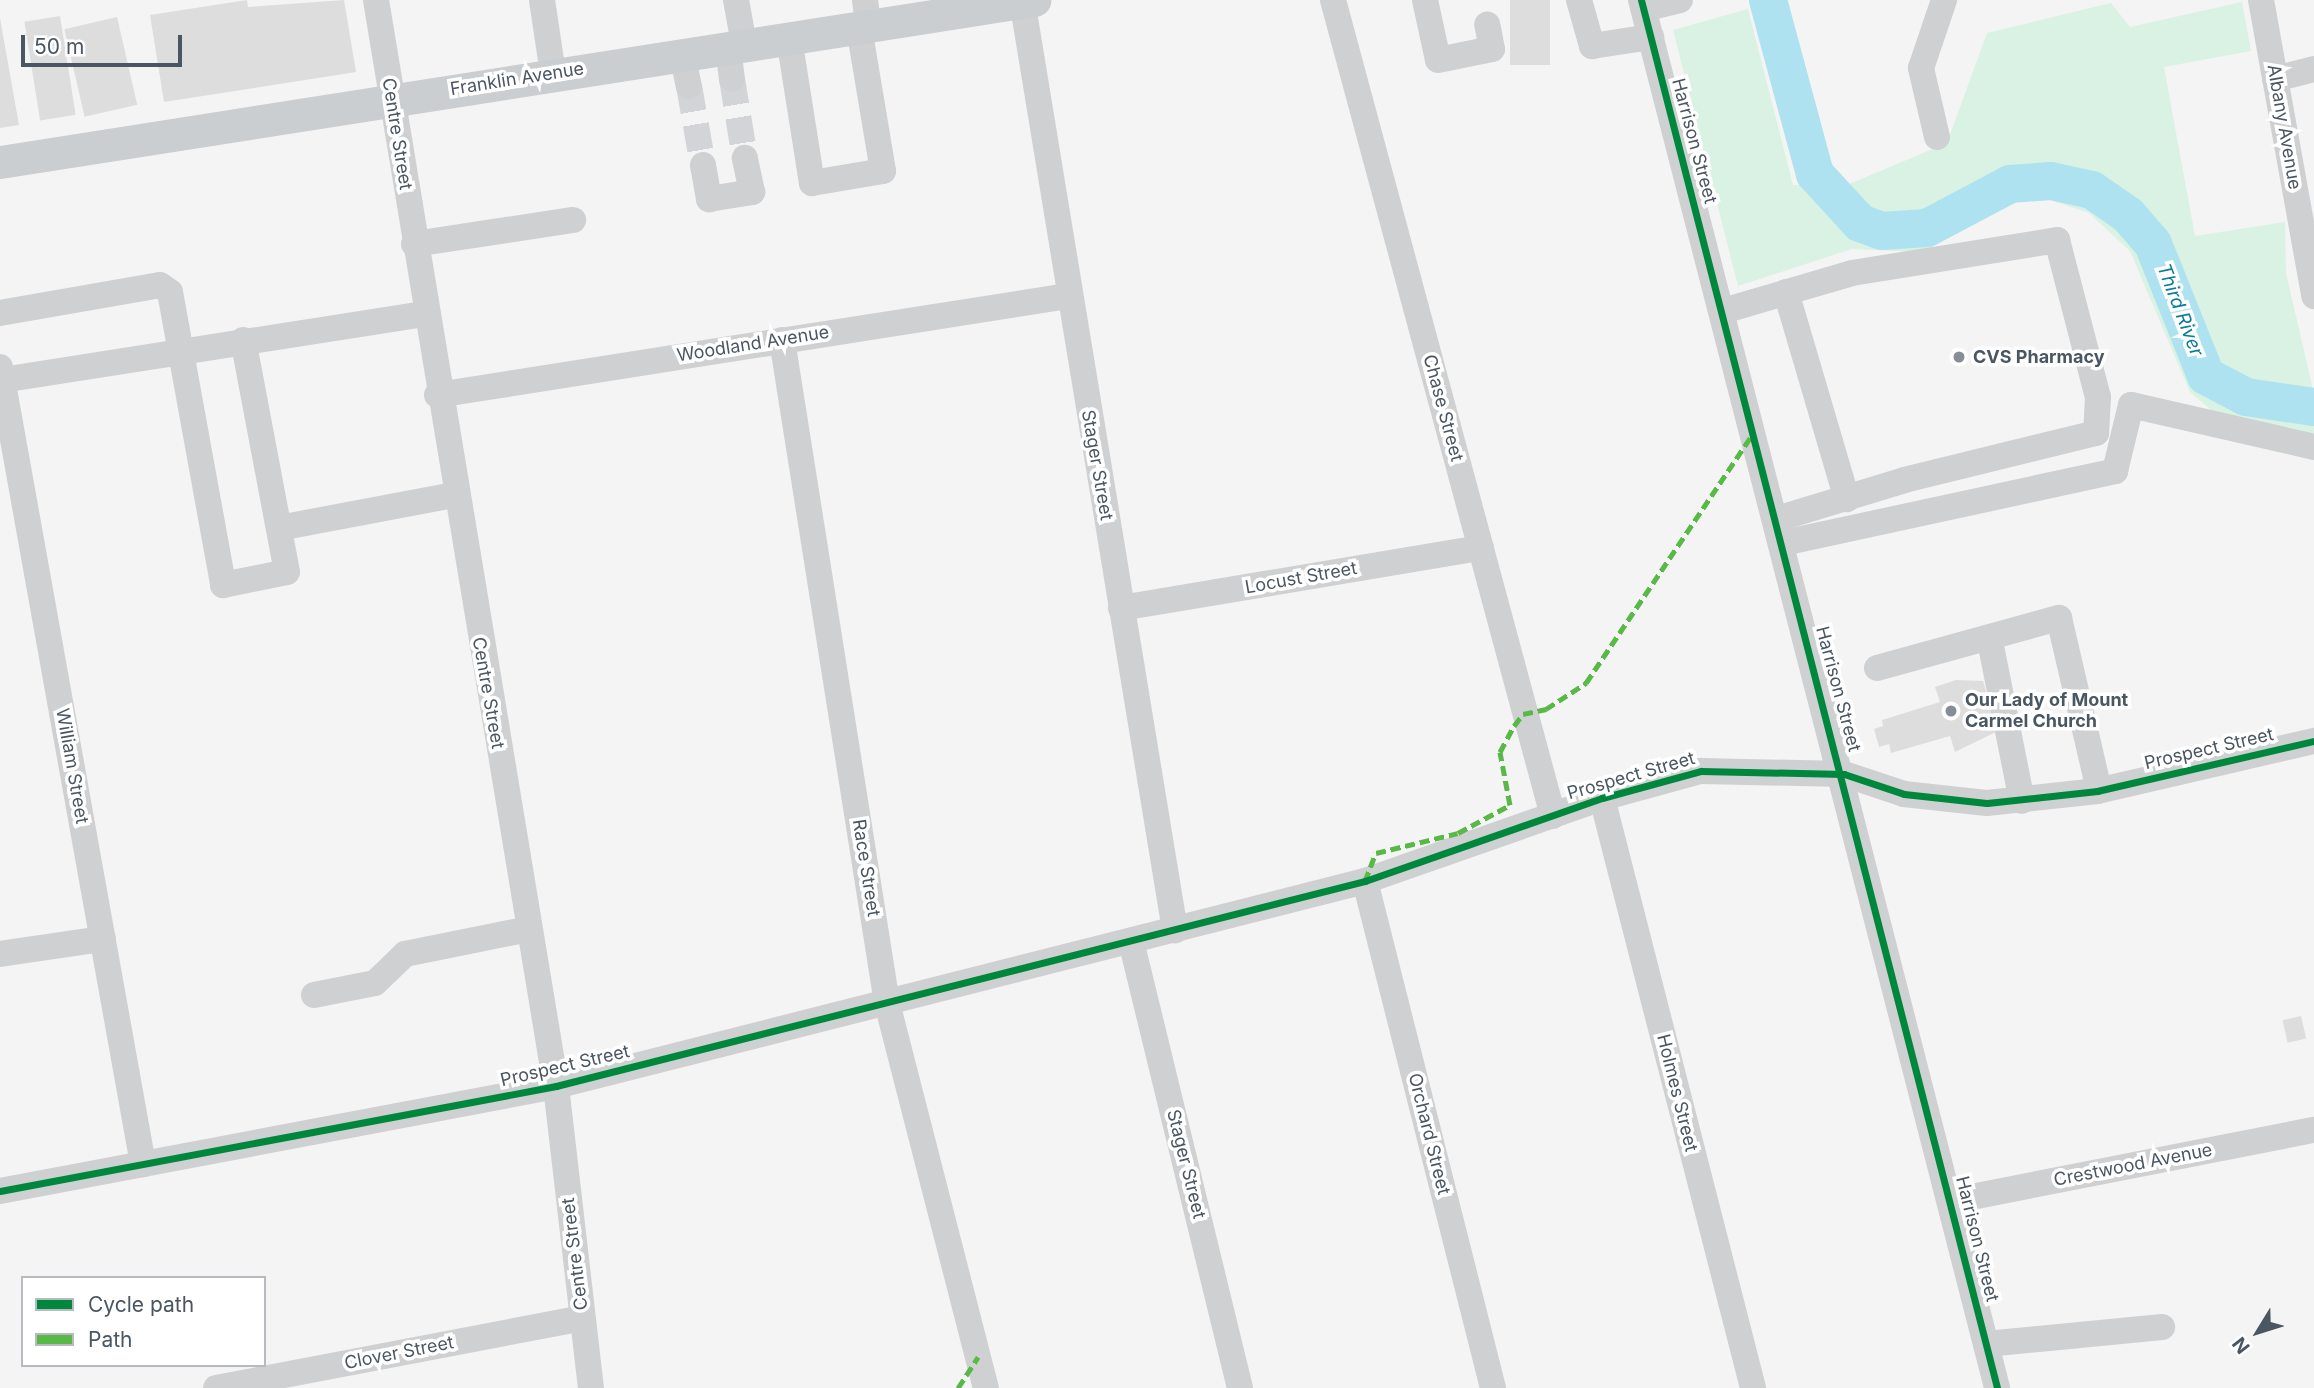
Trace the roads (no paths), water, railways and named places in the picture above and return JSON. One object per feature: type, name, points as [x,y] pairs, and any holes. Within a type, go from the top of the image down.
[{"type":"main road","name":"Franklin Avenue","points":[[0,162],[682,54],[734,57],[789,38],[864,18],[1026,1]]},
{"type":"street","name":"Centre Street","points":[[376,0],[437,395],[556,1086],[591,1388]]},
{"type":"street","points":[[542,0],[553,74]]},
{"type":"street","points":[[734,57],[736,0]]},
{"type":"street","name":"Chase Street","points":[[1334,0],[1553,816]]},
{"type":"street","points":[[1425,0],[1438,60],[1492,49],[1487,24]]},
{"type":"street","points":[[1579,0],[1592,46],[1651,37]]},
{"type":"street","points":[[1643,5],[1680,0]]},
{"type":"street","points":[[1937,137],[1921,68],[1944,0]]},
{"type":"street","name":"Albany Avenue","points":[[2261,0],[2314,296]]},
{"type":"street","name":"Stager Street","points":[[1026,1],[1069,296],[1175,930]]},
{"type":"street","name":"Harrison Street","points":[[1643,5],[1844,774],[1997,1388]]},
{"type":"street","points":[[789,38],[812,183],[883,171],[864,18]]},
{"type":"street","points":[[682,54],[689,86]]},
{"type":"street","points":[[2275,79],[2314,69]]},
{"type":"street","points":[[703,165],[709,199],[752,192],[745,158]]},
{"type":"street","points":[[414,244],[573,220]]},
{"type":"street","points":[[1723,311],[1852,273],[2057,240],[2098,397],[2096,433],[1905,480],[1847,499],[1780,531]]},
{"type":"street","points":[[0,313],[160,285],[170,292],[223,586],[287,572],[243,340]]},
{"type":"street","points":[[1786,292],[1847,499]]},
{"type":"street","name":"Woodland Avenue","points":[[437,395],[1069,296]]},
{"type":"street","points":[[1,374],[425,314]]},
{"type":"street","name":"Race Street","points":[[782,340],[887,1003],[986,1388]]},
{"type":"street","name":"William Street","points":[[1,374],[143,1164]]},
{"type":"street","points":[[1780,531],[2115,471],[2131,405],[2314,447]]},
{"type":"street","points":[[279,528],[454,495]]},
{"type":"street","name":"Locust Street","points":[[1121,608],[1481,548]]},
{"type":"street","points":[[1877,668],[1990,640],[2059,618],[2099,790]]},
{"type":"street","points":[[1990,640],[2022,801]]},
{"type":"street","name":"Prospect Street","points":[[0,1191],[556,1086],[1365,881],[1602,798],[1701,771],[1844,774],[1943,801],[2022,801],[2099,790],[2314,741]]},
{"type":"street","name":"Holmes Street","points":[[1602,798],[1753,1388]]},
{"type":"street","name":"Orchard Street","points":[[1365,881],[1493,1388]]},
{"type":"street","points":[[314,995],[375,983],[405,954],[529,929]]},
{"type":"street","points":[[0,954],[103,939]]},
{"type":"street","name":"Stager Street","points":[[1131,941],[1240,1388]]},
{"type":"street","name":"Crestwood Avenue","points":[[1951,1200],[2314,1130]]},
{"type":"street","name":"Clover Street","points":[[216,1388],[248,1385],[582,1318]]},
{"type":"street","points":[[1986,1344],[2162,1327]]},
{"type":"waterway","name":"Third River","points":[[1768,0],[1815,174],[1860,223],[1882,231],[1927,228],[2010,184],[2051,181],[2092,190],[2128,215],[2153,244],[2206,376],[2246,397],[2314,407]]},
{"type":"tunnel","points":[[732,79],[745,158]]},
{"type":"tunnel","points":[[689,86],[703,165]]},
{"type":"place","name":"CVS Pharmacy","points":[[1959,357]]},
{"type":"place","name":"Our Lady of Mount Carmel Church","points":[[1951,711]]}]
